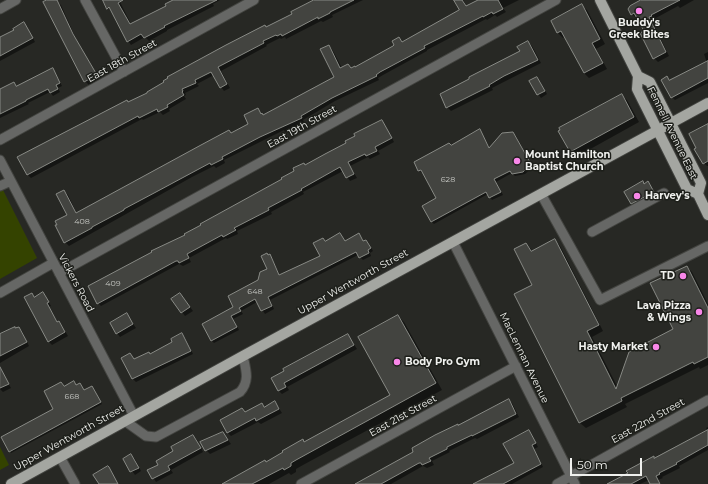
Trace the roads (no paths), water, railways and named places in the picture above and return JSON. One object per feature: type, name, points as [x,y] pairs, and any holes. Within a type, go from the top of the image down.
[{"type":"main road","name":"Fennell Avenue East","points":[[600,0],[638,76],[637,89],[687,189],[698,194],[708,214]]},
{"type":"main road","name":"Fennell Avenue East","points":[[638,76],[650,82],[701,183],[698,194]]},
{"type":"main road","name":"Upper Wentworth Street","points":[[11,484],[708,103]]},
{"type":"street","points":[[0,9],[16,0]]},
{"type":"street","points":[[85,0],[124,72]]},
{"type":"street","name":"East 18th Street","points":[[0,140],[254,0]]},
{"type":"street","name":"East 19th Street","points":[[59,273],[556,0]]},
{"type":"street","name":"Vickers Road","points":[[0,160],[59,273],[129,419]]},
{"type":"street","points":[[0,186],[11,181]]},
{"type":"street","points":[[592,232],[664,193]]},
{"type":"street","points":[[541,194],[600,300],[708,246]]},
{"type":"street","name":"MacLennan Avenue","points":[[453,242],[573,480]]},
{"type":"street","points":[[0,293],[53,263]]},
{"type":"street","points":[[129,419],[146,436],[156,437],[240,392],[244,388],[248,378],[243,356]]},
{"type":"street","name":"East 21st Street","points":[[301,484],[516,366]]},
{"type":"street","name":"East 22nd Street","points":[[557,484],[573,480],[708,400]]},
{"type":"street","points":[[60,457],[75,484]]},
{"type":"place","name":"Buddy's Greek Bites","points":[[639,11]]},
{"type":"place","name":"Mount Hamilton Baptist Church","points":[[517,161]]},
{"type":"place","name":"Harvey's","points":[[637,196]]},
{"type":"place","name":"TD","points":[[683,276]]},
{"type":"place","name":"Lava Pizza & Wings","points":[[699,312]]},
{"type":"place","name":"Hasty Market","points":[[656,347]]},
{"type":"place","name":"Body Pro Gym","points":[[397,362]]}]
